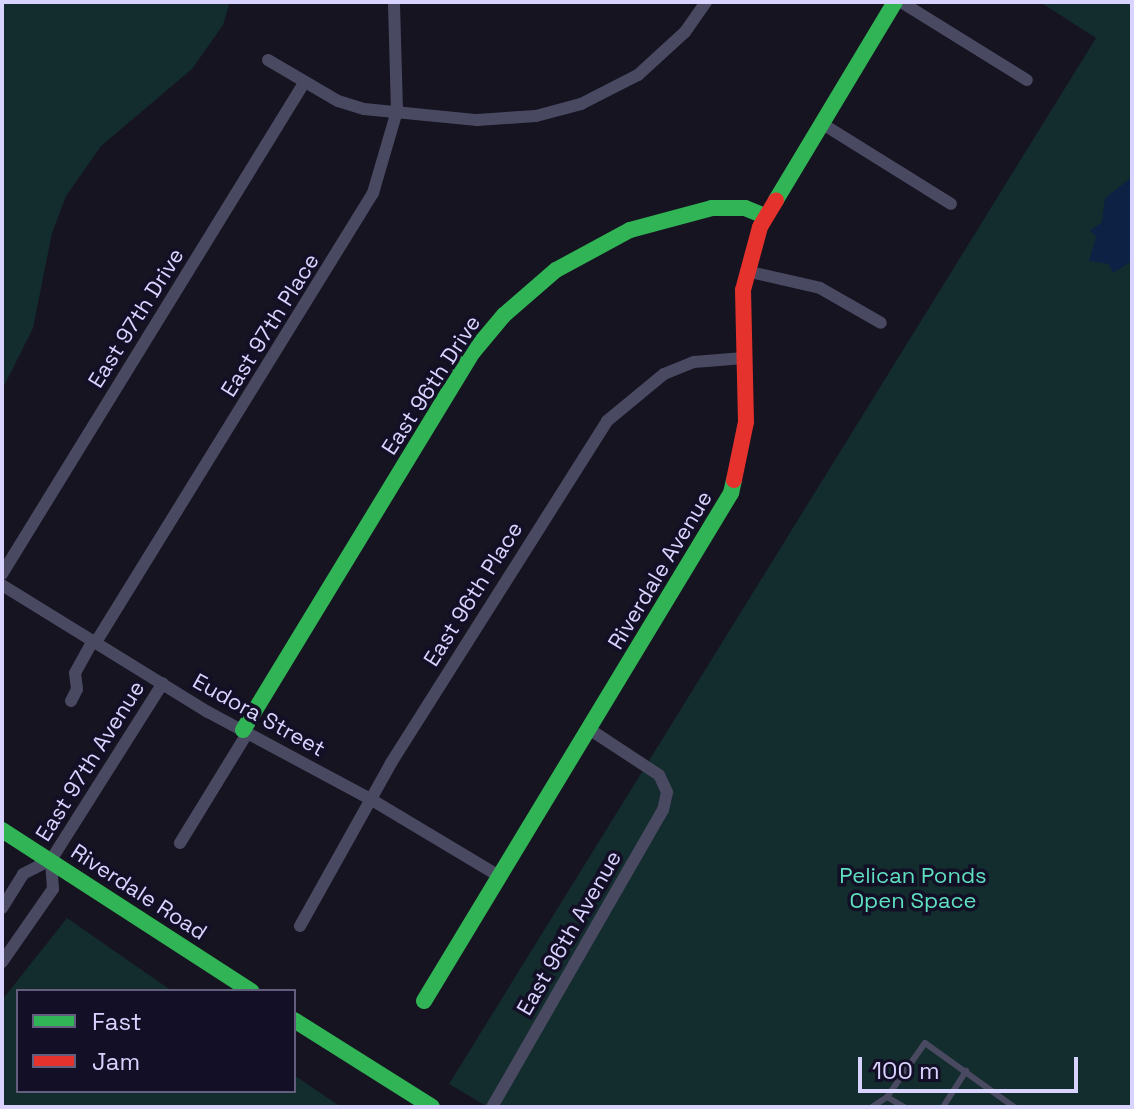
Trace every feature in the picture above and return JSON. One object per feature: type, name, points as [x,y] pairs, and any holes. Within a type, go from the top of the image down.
[{"type":"street","name":"East 97th Place","points":[[71,701],[77,689],[75,673],[359,220],[382,171],[397,111],[394,2]]},
{"type":"street","points":[[268,60],[304,83],[350,105],[506,120],[581,104],[638,75],[685,32],[706,2]]},
{"type":"street","points":[[898,2],[1027,80]]},
{"type":"street","name":"Riverdale Avenue","points":[[424,1001],[731,493],[746,422],[746,271],[765,216],[898,2]]},
{"type":"street","name":"East 97th Drive","points":[[2,574],[304,83]]},
{"type":"street","points":[[821,123],[951,204]]},
{"type":"street","name":"East 96th Drive","points":[[180,843],[473,352],[504,315],[556,270],[630,230],[712,208],[745,208],[765,216]]},
{"type":"street","points":[[746,271],[820,288],[881,323]]},
{"type":"street","name":"East 96th Place","points":[[300,926],[372,800],[607,421],[664,374],[694,362],[744,358]]},
{"type":"street","name":"Eudora Street","points":[[2,585],[163,683],[372,800],[499,876]]},
{"type":"street","name":"East 97th Avenue","points":[[2,908],[23,874],[51,860],[163,683]]},
{"type":"street","name":"East 96th Avenue","points":[[492,1107],[663,810],[667,792],[659,775],[589,729]]},
{"type":"street","name":"Riverdale Road","points":[[2,830],[248,989]]},
{"type":"street","name":"East 97th Avenue","points":[[2,962],[53,889],[51,860]]},
{"type":"street","points":[[296,1021],[432,1107]]},
{"type":"lane","points":[[872,1107],[887,1097],[925,1043],[1016,1106]]},
{"type":"lane","points":[[943,1107],[966,1071]]},
{"type":"lane","points":[[887,1097],[904,1107]]},
{"type":"green space","points":[[2,2],[230,2],[223,25],[192,69],[101,146],[66,196],[52,233],[33,328],[2,390]]},
{"type":"green space","name":"Pelican Ponds Open Space","points":[[1040,2],[1132,2],[1132,1107],[488,1107],[449,1084],[1096,38]]},
{"type":"green space","points":[[67,918],[169,989],[16,989],[16,1093],[296,1093],[296,1076],[341,1107],[2,1107],[2,1000]]},
{"type":"water","points":[[1132,177],[1132,261],[1113,273],[1109,264],[1089,261],[1096,237],[1090,231],[1102,222],[1105,198]]},
{"type":"traffic: fast","points":[[776,200],[895,2]]},
{"type":"traffic: fast","points":[[243,730],[473,352],[504,315],[556,270],[630,230],[712,208],[745,208],[765,216]]},
{"type":"traffic: fast","points":[[424,1001],[731,493],[734,480]]},
{"type":"traffic: fast","points":[[2,830],[248,989]]},
{"type":"traffic: fast","points":[[296,1021],[432,1107]]},
{"type":"traffic: jam","points":[[734,480],[746,422],[743,290],[760,227],[776,200]]}]
